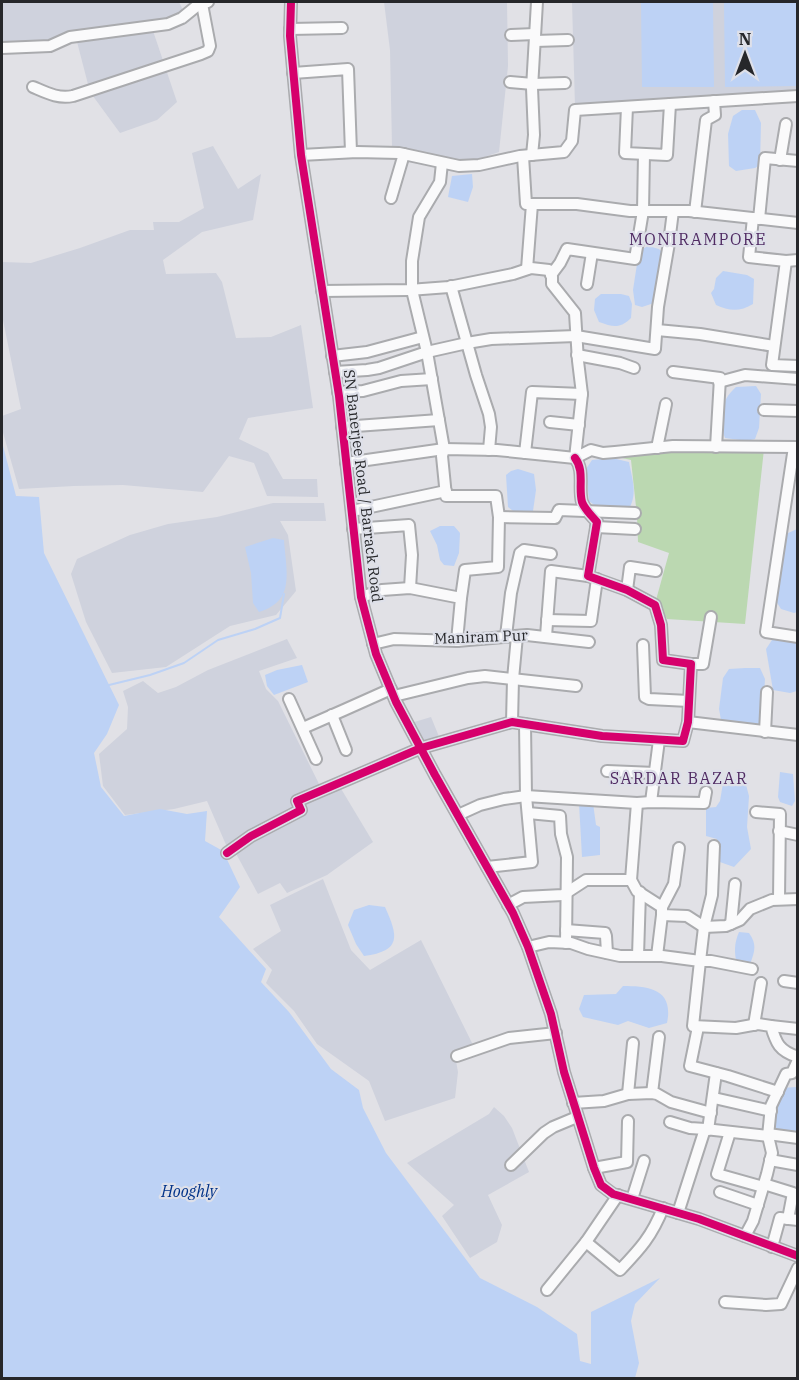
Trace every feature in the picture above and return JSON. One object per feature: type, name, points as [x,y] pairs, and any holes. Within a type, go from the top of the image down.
[{"type":"street","points":[[2,48],[50,46],[70,37],[168,24],[182,18],[205,2],[210,46],[201,54],[64,98],[33,87]]},
{"type":"street","name":"SN Banerjee Road / Barrack Road","points":[[291,2],[290,29],[301,155],[338,392],[361,597],[376,654],[392,692],[421,748],[508,905],[528,947],[551,1014],[577,1117],[602,1185],[613,1194],[699,1219],[798,1256]]},
{"type":"street","points":[[537,2],[533,84],[534,135],[527,155],[526,204],[577,204],[630,211],[695,212],[798,223]]},
{"type":"street","points":[[290,29],[342,28]]},
{"type":"street","points":[[511,35],[568,40]]},
{"type":"street","points":[[293,73],[348,69],[351,152]]},
{"type":"street","points":[[510,82],[565,83]]},
{"type":"street","points":[[301,155],[351,152],[404,154],[459,166],[469,166],[527,155],[564,152],[572,141],[575,110],[798,96]]},
{"type":"street","points":[[695,212],[706,120],[715,115],[714,101]]},
{"type":"street","points":[[627,107],[625,153],[667,155],[670,104]]},
{"type":"street","points":[[780,160],[786,124]]},
{"type":"street","points":[[391,198],[404,154]]},
{"type":"street","points":[[551,275],[567,249],[635,259],[643,211],[644,154]]},
{"type":"street","points":[[798,161],[765,158],[749,257],[798,260]]},
{"type":"street","points":[[442,162],[440,182],[419,218],[412,261],[412,290],[427,352],[444,449],[442,456],[446,496],[496,496],[500,517],[498,567],[465,570],[457,641]]},
{"type":"street","points":[[527,269],[532,204]]},
{"type":"street","points":[[335,372],[379,368],[427,352],[491,339],[576,336],[655,349],[658,307],[673,211]]},
{"type":"street","points":[[587,284],[592,253]]},
{"type":"street","points":[[786,261],[772,365],[798,366]]},
{"type":"street","points":[[322,291],[412,290],[451,286],[513,274],[531,268],[549,270],[552,284],[575,313],[582,394],[575,458],[580,465],[581,500],[597,522],[591,621],[547,620]]},
{"type":"street","points":[[451,286],[489,414],[491,427],[489,450]]},
{"type":"street","points":[[657,330],[700,334],[774,346]]},
{"type":"street","points":[[332,356],[366,352],[423,337]]},
{"type":"street","points":[[577,355],[620,363],[633,368]]},
{"type":"street","points":[[673,372],[720,378],[716,447]]},
{"type":"street","points":[[719,382],[745,375],[798,379]]},
{"type":"street","points":[[338,392],[363,391],[401,381],[432,379]]},
{"type":"street","points":[[525,453],[532,392],[582,394]]},
{"type":"street","points":[[657,448],[666,404]]},
{"type":"street","points":[[764,410],[798,411]]},
{"type":"street","points":[[342,427],[439,420]]},
{"type":"street","points":[[550,422],[579,425]]},
{"type":"street","points":[[346,463],[444,449],[489,450],[575,458],[591,450],[603,453],[657,448],[796,447],[766,632],[798,636]]},
{"type":"street","points":[[351,511],[446,491]]},
{"type":"street","points":[[500,517],[555,518],[559,510],[635,513]]},
{"type":"street","points":[[354,529],[409,525],[412,555],[410,588]]},
{"type":"street","points":[[596,527],[635,529]]},
{"type":"street","points":[[512,722],[511,593],[520,552],[524,550],[550,554]]},
{"type":"street","points":[[627,590],[630,567],[656,571]]},
{"type":"street","points":[[546,636],[551,572],[592,577],[627,590],[654,605],[661,625],[663,660],[703,664],[711,617]]},
{"type":"street","points":[[361,597],[382,590],[410,588],[461,598]]},
{"type":"street","name":"Maniram Pur","points":[[373,644],[393,639],[457,641],[511,636],[546,636],[589,642]]},
{"type":"street","points":[[643,645],[645,698],[689,700]]},
{"type":"street","points":[[226,853],[251,836],[301,810],[297,801],[421,748],[512,722],[602,736],[682,741],[688,722],[691,664]]},
{"type":"street","points":[[303,728],[392,692],[468,678],[485,676],[576,686]]},
{"type":"street","points":[[765,732],[767,692]]},
{"type":"street","points":[[289,699],[316,759]]},
{"type":"street","points":[[332,715],[346,750]]},
{"type":"street","points":[[688,722],[798,735]]},
{"type":"street","points":[[487,867],[532,862],[526,796],[525,724]]},
{"type":"street","points":[[651,802],[659,740]]},
{"type":"street","points":[[608,771],[655,773]]},
{"type":"street","points":[[458,815],[480,805],[526,796],[637,803],[704,803],[706,792]]},
{"type":"street","points":[[637,803],[631,880],[638,891],[662,911],[687,916],[704,927],[726,926],[740,920],[750,909],[772,900],[798,899]]},
{"type":"street","points":[[756,812],[779,813],[780,815],[779,899]]},
{"type":"street","points":[[528,813],[560,816],[561,834],[567,852],[566,943]]},
{"type":"street","points":[[779,831],[798,835]]},
{"type":"street","points":[[714,846],[712,895],[704,927],[693,1026],[736,1028],[754,1025],[798,1029]]},
{"type":"street","points":[[657,956],[662,911],[674,884],[679,848]]},
{"type":"street","points":[[508,905],[523,897],[563,895],[586,880],[631,880]]},
{"type":"street","points":[[731,924],[735,884]]},
{"type":"street","points":[[638,956],[640,892]]},
{"type":"street","points":[[566,930],[604,933],[607,953]]},
{"type":"street","points":[[528,947],[549,942],[566,943],[620,956],[657,956],[711,961],[752,969]]},
{"type":"street","points":[[784,981],[798,983]]},
{"type":"street","points":[[754,1025],[761,982]]},
{"type":"street","points":[[745,1236],[753,1221],[772,1153],[768,1135],[771,1106],[786,1074],[792,1074],[798,1059],[781,1049],[774,1038],[771,1026]]},
{"type":"street","points":[[698,1027],[690,1066],[778,1092]]},
{"type":"street","points":[[457,1056],[509,1038],[556,1034]]},
{"type":"street","points":[[652,1093],[659,1037]]},
{"type":"street","points":[[628,1094],[633,1043]]},
{"type":"street","points":[[678,1213],[711,1113],[716,1073]]},
{"type":"street","points":[[573,1103],[604,1101],[628,1094],[652,1093],[671,1102],[711,1113]]},
{"type":"street","points":[[714,1098],[771,1111]]},
{"type":"street","points":[[511,1165],[544,1133],[577,1117]]},
{"type":"street","points":[[594,1168],[627,1161],[628,1121]]},
{"type":"street","points":[[670,1122],[706,1130],[798,1138]]},
{"type":"street","points":[[730,1132],[717,1174],[793,1193],[793,1220],[780,1218],[772,1247]]},
{"type":"street","points":[[770,1160],[798,1165]]},
{"type":"street","points":[[632,1199],[644,1161]]},
{"type":"street","points":[[720,1192],[758,1205]]},
{"type":"street","points":[[548,1290],[586,1242],[618,1195]]},
{"type":"street","points":[[586,1242],[620,1270],[643,1246],[657,1225],[663,1208]]},
{"type":"street","points":[[725,1302],[781,1304],[798,1268]]},
{"type":"shaded area","points":[[2,2],[179,2],[183,10],[170,21],[150,22],[177,102],[157,120],[120,133],[90,92],[75,34],[47,43],[2,45]]},
{"type":"shaded area","points":[[384,2],[507,2],[508,66],[499,152],[470,162],[443,159],[392,147],[390,50]]},
{"type":"shaded area","points":[[572,2],[797,2],[797,91],[575,106]]},
{"type":"shaded area","points":[[213,146],[238,189],[261,174],[253,220],[202,232],[163,260],[166,274],[216,273],[222,282],[236,338],[271,337],[301,325],[313,408],[248,418],[239,439],[268,453],[283,479],[317,479],[318,497],[267,496],[254,463],[229,456],[203,492],[123,485],[19,489],[2,429],[2,416],[21,409],[2,315],[2,262],[31,263],[130,230],[154,230],[153,222],[179,222],[204,208],[192,153]]},
{"type":"shaded area","points":[[273,503],[324,503],[326,521],[280,521],[288,535],[296,591],[276,615],[230,626],[166,667],[112,673],[86,622],[71,574],[77,559],[130,535],[168,524],[217,517]]},
{"type":"shaded area","points":[[287,639],[297,658],[259,671],[266,689],[278,701],[321,788],[297,809],[227,847],[207,801],[174,809],[125,815],[103,786],[99,754],[127,729],[128,707],[123,691],[143,681],[158,693],[176,687],[208,670]]},
{"type":"shaded area","points":[[431,717],[440,739],[423,745],[411,723]]},
{"type":"shaded area","points":[[340,787],[373,842],[327,875],[287,893],[280,883],[258,894],[234,850],[301,803]]},
{"type":"shaded area","points":[[323,879],[351,950],[370,970],[421,940],[474,1047],[456,1061],[458,1072],[455,1098],[385,1121],[369,1081],[317,1044],[294,1011],[266,983],[272,970],[253,949],[281,931],[270,905]]},
{"type":"shaded area","points":[[494,1107],[512,1128],[529,1172],[488,1195],[502,1225],[497,1242],[470,1258],[442,1216],[454,1205],[407,1163],[489,1114]]},
{"type":"green space","points":[[672,448],[764,449],[745,624],[667,619],[656,600],[669,553],[638,542],[631,460],[622,458],[621,454]]},
{"type":"water","points":[[641,2],[713,2],[714,87],[642,87]]},
{"type":"water","points":[[724,2],[796,2],[797,86],[725,87]]},
{"type":"water","points":[[742,110],[755,110],[761,123],[760,165],[736,171],[729,166],[728,134],[733,116]]},
{"type":"water","points":[[472,174],[473,187],[468,202],[448,197],[452,176]]},
{"type":"water","points":[[648,246],[662,252],[654,303],[642,307],[635,305],[633,290],[639,251]]},
{"type":"water","points":[[723,271],[747,275],[754,279],[753,304],[734,310],[716,305],[711,293],[716,278]]},
{"type":"water","points":[[601,294],[629,296],[632,304],[631,318],[616,326],[599,322],[594,310],[595,299]]},
{"type":"water","points":[[756,386],[761,394],[759,428],[755,439],[747,441],[725,438],[721,418],[727,398],[736,387]]},
{"type":"water","name":"Hooghly","points":[[2,442],[16,496],[39,497],[44,553],[119,705],[107,734],[94,753],[101,787],[124,816],[160,809],[187,814],[207,811],[205,841],[223,851],[240,887],[219,917],[266,969],[261,982],[289,1012],[331,1069],[359,1090],[363,1108],[386,1153],[480,1278],[537,1307],[577,1334],[580,1361],[591,1364],[591,1312],[660,1278],[635,1304],[631,1321],[639,1363],[635,1378],[2,1378]]},
{"type":"water","points":[[612,458],[629,462],[634,492],[629,509],[597,507],[589,501],[586,469],[592,460]]},
{"type":"water","points":[[518,469],[534,474],[536,490],[533,511],[513,511],[508,507],[506,475]]},
{"type":"water","points":[[440,526],[454,526],[460,533],[459,553],[454,566],[444,565],[440,560],[437,545],[430,531]]},
{"type":"water","points":[[797,529],[797,612],[794,613],[781,609],[776,601],[786,534]]},
{"type":"water","points":[[273,538],[284,540],[286,585],[279,601],[259,612],[253,603],[251,573],[245,547]]},
{"type":"water","points":[[792,639],[797,642],[797,691],[790,693],[773,690],[766,649],[772,640]]},
{"type":"water","points":[[302,665],[308,682],[274,695],[267,686],[265,675]]},
{"type":"water","points":[[760,668],[765,679],[762,724],[738,724],[721,720],[719,709],[723,678],[729,669]]},
{"type":"water","points":[[780,772],[793,774],[795,801],[792,806],[780,802],[778,797]]},
{"type":"water","points":[[731,779],[745,781],[749,796],[747,827],[751,849],[734,867],[717,861],[717,839],[706,836],[706,808],[716,807],[720,801],[723,783]]},
{"type":"water","points":[[579,803],[593,803],[596,825],[600,827],[600,855],[582,857]]},
{"type":"water","points":[[369,905],[385,907],[393,926],[394,940],[385,950],[364,956],[348,925],[354,910]]},
{"type":"water","points":[[739,932],[749,933],[753,941],[754,951],[750,964],[737,965],[735,948]]},
{"type":"water","points":[[623,986],[650,989],[663,996],[667,1003],[667,1023],[649,1028],[628,1021],[618,1025],[583,1017],[579,1009],[584,995],[616,994]]},
{"type":"water","points":[[797,1087],[797,1136],[778,1134],[772,1125],[780,1088]]},
{"type":"waterway","points":[[109,685],[150,675],[184,663],[218,640],[255,629],[280,618],[284,594]]},
{"type":"cycle path","points":[[291,2],[290,36],[301,155],[339,396],[361,597],[376,654],[396,702],[513,913],[528,947],[551,1014],[564,1072],[601,1185],[613,1194],[699,1219],[798,1256]]},
{"type":"cycle path","points":[[227,853],[251,836],[301,810],[297,801],[421,748],[512,722],[602,736],[683,741],[688,722],[691,664],[663,660],[661,625],[655,605],[627,590],[588,576],[597,522],[582,502],[581,474],[575,458]]},
{"type":"district","name":"MONIRAMPORE","points":[[698,239]]},
{"type":"district","name":"SARDAR BAZAR","points":[[679,778]]}]
